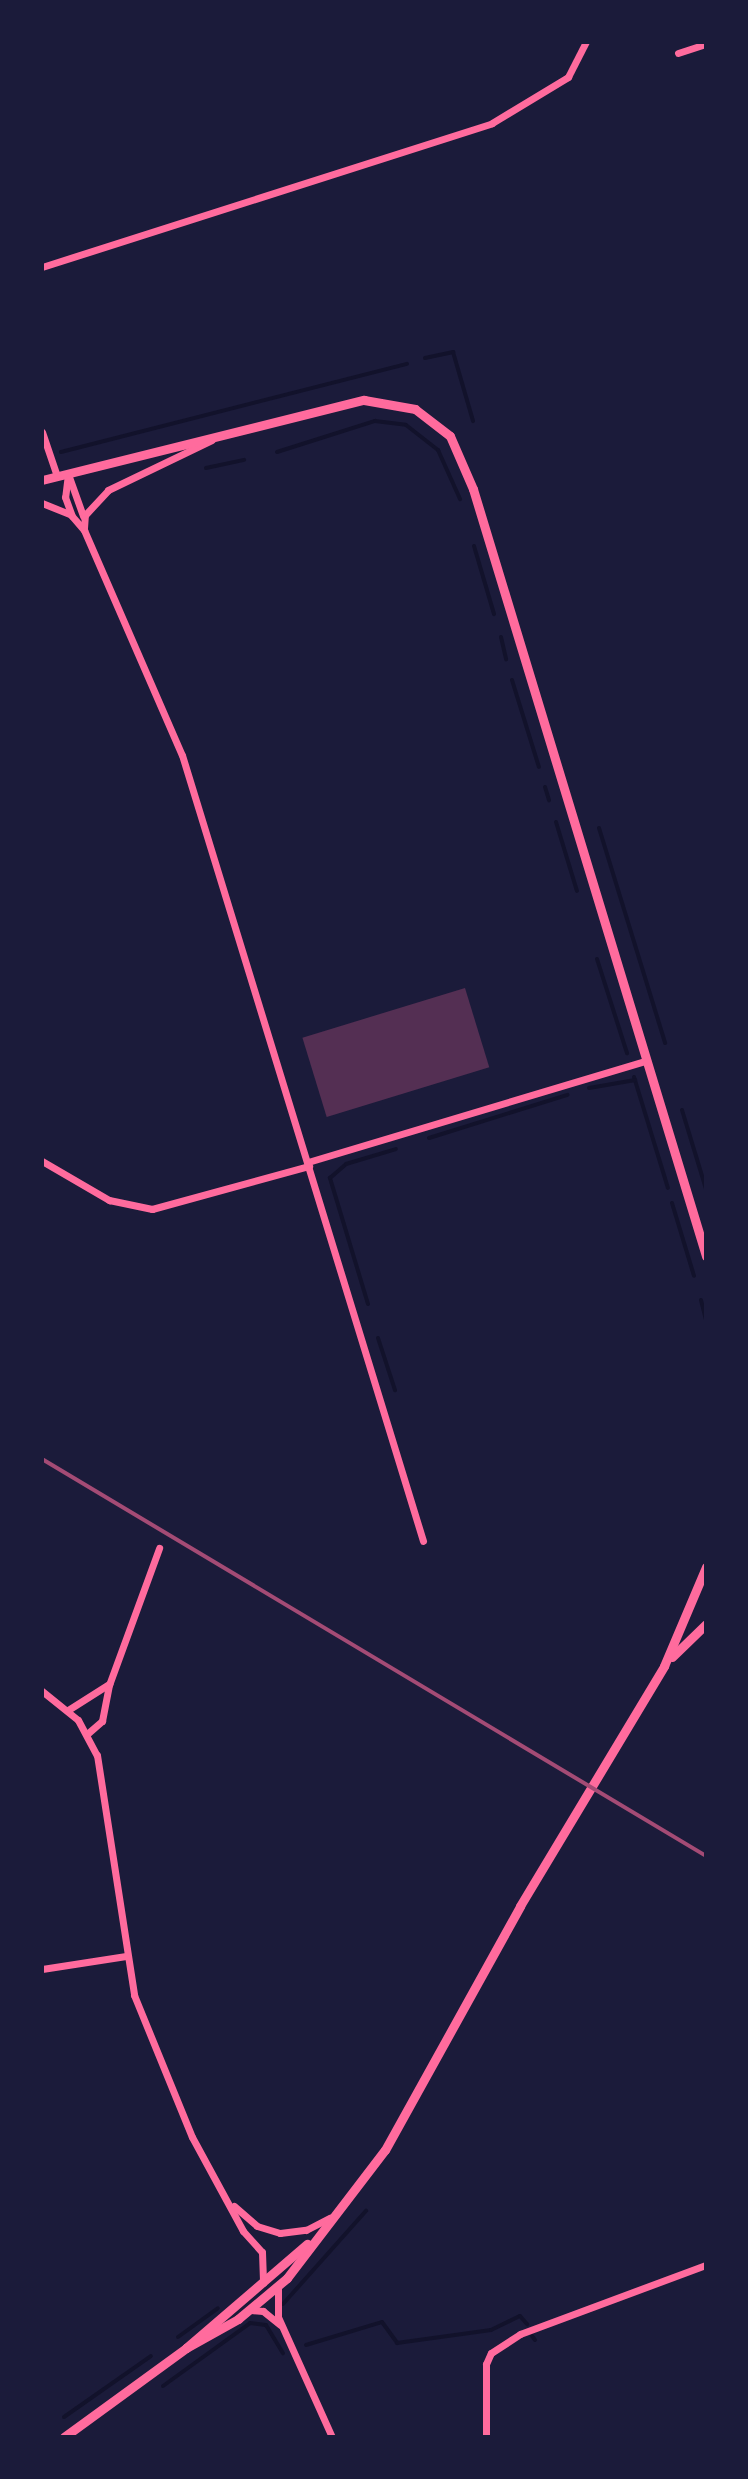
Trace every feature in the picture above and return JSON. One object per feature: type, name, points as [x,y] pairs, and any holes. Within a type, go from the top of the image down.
[{"type":"street","points":[[42,267],[492,123],[568,77],[586,42]]},
{"type":"street","points":[[678,53],[706,44]]},
{"type":"street","points":[[42,480],[364,400],[406,405],[437,423],[455,442],[468,471],[706,1256]]},
{"type":"street","points":[[42,432],[63,475],[81,500],[84,530]]},
{"type":"street","points":[[83,520],[111,488],[217,436]]},
{"type":"street","points":[[63,475],[65,497],[73,517],[84,530],[185,765],[423,1541]]},
{"type":"street","points":[[42,503],[73,517]]},
{"type":"street","points":[[42,1161],[109,1200],[152,1209],[647,1060]]},
{"type":"street","points":[[87,1734],[102,1721],[112,1679],[159,1548]]},
{"type":"street","points":[[186,2348],[250,2310],[279,2285],[336,2213],[414,2103],[520,1906],[664,1666],[706,1567]]},
{"type":"street","points":[[664,1666],[706,1624]]},
{"type":"street","points":[[68,1710],[112,1679]]},
{"type":"street","points":[[42,1691],[68,1710],[87,1734],[100,1768],[126,1956],[138,2005],[182,2114],[243,2231],[263,2255],[266,2273],[260,2287]]},
{"type":"street","points":[[42,1969],[126,1956]]},
{"type":"street","points":[[227,2198],[253,2223],[280,2233],[306,2230],[336,2213]]},
{"type":"street","points":[[64,2437],[186,2348],[324,2229]]},
{"type":"street","points":[[486,2437],[486,2364],[491,2353],[520,2334],[706,2265]]},
{"type":"street","points":[[279,2285],[275,2305],[332,2437]]},
{"type":"street","points":[[250,2310],[263,2311],[284,2330]]},
{"type":"building","points":[[465,988],[489,1067],[327,1117],[302,1038]]},
{"type":"waterway","points":[[425,358],[453,352],[473,421]]},
{"type":"waterway","points":[[61,452],[407,364]]},
{"type":"waterway","points":[[277,452],[375,421],[406,425],[438,450],[460,499]]},
{"type":"waterway","points":[[206,468],[244,460]]},
{"type":"waterway","points":[[474,546],[494,614]]},
{"type":"waterway","points":[[501,637],[506,659]]},
{"type":"waterway","points":[[512,680],[539,767]]},
{"type":"waterway","points":[[545,787],[549,800]]},
{"type":"waterway","points":[[556,822],[577,891]]},
{"type":"waterway","points":[[599,828],[665,1043]]},
{"type":"waterway","points":[[597,959],[627,1053]]},
{"type":"waterway","points":[[634,1077],[668,1188]]},
{"type":"waterway","points":[[589,1088],[635,1080]]},
{"type":"waterway","points":[[429,1138],[567,1095]]},
{"type":"waterway","points":[[682,1110],[706,1189]]},
{"type":"waterway","points":[[368,1304],[330,1178],[346,1164],[396,1149]]},
{"type":"waterway","points":[[672,1203],[694,1276]]},
{"type":"waterway","points":[[701,1300],[706,1320]]},
{"type":"waterway","points":[[378,1338],[395,1390]]},
{"type":"waterway","points":[[283,2304],[366,2211]]},
{"type":"waterway","points":[[178,2337],[218,2308]]},
{"type":"waterway","points":[[306,2345],[382,2322],[397,2343],[491,2330],[520,2316],[527,2324]]},
{"type":"waterway","points":[[163,2386],[250,2323],[266,2325],[283,2353]]},
{"type":"waterway","points":[[532,2336],[535,2340]]},
{"type":"waterway","points":[[64,2417],[151,2356]]},
{"type":"railway","points":[[42,1459],[706,1856]]}]
